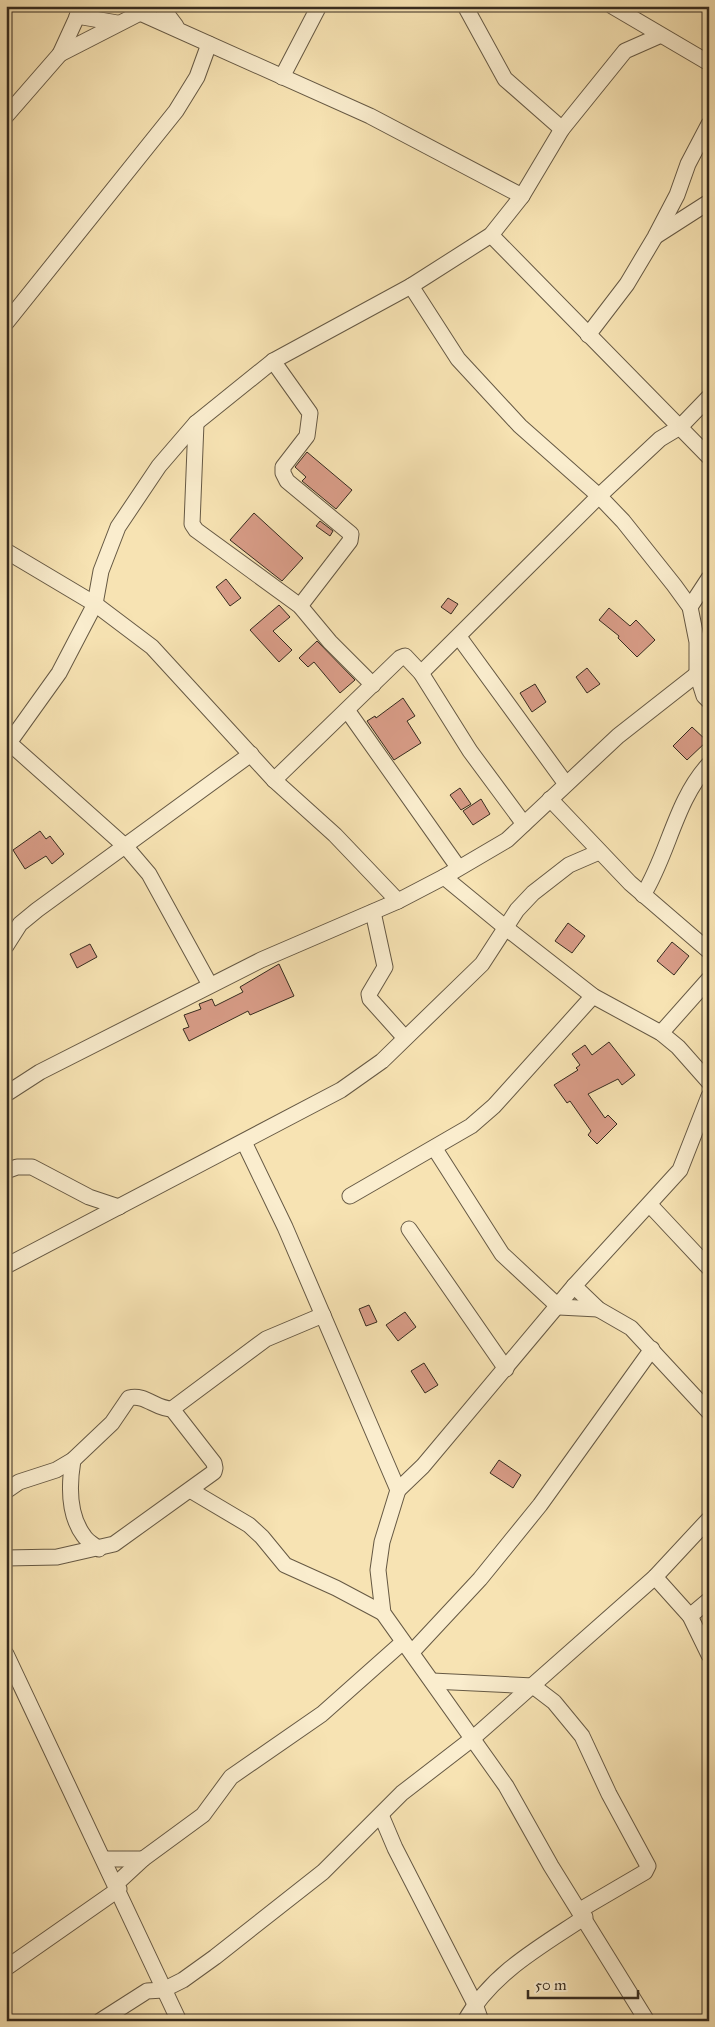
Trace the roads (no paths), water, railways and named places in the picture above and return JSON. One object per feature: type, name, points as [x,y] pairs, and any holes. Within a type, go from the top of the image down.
[{"type":"street","points":[[160,6],[177,28]]},
{"type":"street","points":[[282,77],[319,6]]},
{"type":"street","points":[[465,6],[504,79],[562,129]]},
{"type":"street","points":[[612,6],[659,36],[708,61]]},
{"type":"street","points":[[60,54],[138,10],[370,116],[522,196]]},
{"type":"street","points":[[6,116],[60,54],[80,11],[117,23]]},
{"type":"street","points":[[210,985],[149,874],[126,847],[7,743],[59,673],[95,604],[101,571],[118,527],[159,466],[196,423],[273,361],[411,286],[491,234],[522,196],[562,129],[625,50],[659,36]]},
{"type":"street","points":[[6,324],[176,111],[197,77],[209,44]]},
{"type":"street","points":[[588,335],[627,284],[655,237],[677,194],[688,164],[709,124]]},
{"type":"street","points":[[655,237],[709,202]]},
{"type":"street","points":[[491,234],[709,457]]},
{"type":"street","points":[[411,286],[458,359],[520,426],[599,496],[623,521],[690,607],[696,642],[697,674],[704,696],[709,701]]},
{"type":"street","points":[[273,361],[310,413],[307,436],[283,467],[283,473],[287,481],[351,534],[350,541],[300,606]]},
{"type":"street","points":[[421,672],[459,637],[599,496],[660,439],[680,427],[709,397]]},
{"type":"street","points":[[196,423],[192,524],[196,530],[300,606],[373,685]]},
{"type":"street","points":[[6,552],[95,604],[152,647],[274,780],[335,835],[398,901]]},
{"type":"street","points":[[690,607],[709,578]]},
{"type":"street","points":[[459,637],[566,784]]},
{"type":"street","points":[[274,780],[403,656],[408,657],[421,672],[470,751],[524,824]]},
{"type":"street","points":[[6,1094],[40,1072],[210,985],[261,960],[398,901],[507,840],[618,736],[697,674]]},
{"type":"street","points":[[347,710],[458,867]]},
{"type":"street","points":[[6,946],[20,924],[251,754]]},
{"type":"street","points":[[643,895],[658,869],[694,782],[709,764]]},
{"type":"street","points":[[550,799],[599,852],[643,895],[709,951]]},
{"type":"street","points":[[6,1266],[341,1090],[382,1061],[482,964],[517,910],[532,893],[569,865],[599,852]]},
{"type":"street","points":[[444,876],[506,928],[593,996],[661,1032],[709,1082]]},
{"type":"street","points":[[373,912],[385,967],[369,994],[370,999],[405,1038]]},
{"type":"street","points":[[661,1032],[709,978]]},
{"type":"street","points":[[350,1196],[435,1149],[472,1126],[494,1106],[593,996]]},
{"type":"street","points":[[382,1613],[378,1570],[382,1542],[398,1490],[424,1466],[559,1307],[574,1286],[680,1170],[709,1096]]},
{"type":"street","points":[[244,1142],[285,1227],[398,1490]]},
{"type":"street","points":[[435,1149],[502,1254],[559,1307],[598,1308]]},
{"type":"street","points":[[6,1171],[17,1167],[32,1167],[89,1197],[119,1207]]},
{"type":"street","points":[[85,1224],[89,1197]]},
{"type":"street","points":[[650,1205],[709,1268]]},
{"type":"street","points":[[409,1229],[506,1368]]},
{"type":"street","points":[[574,1286],[598,1308],[631,1328],[709,1412]]},
{"type":"street","points":[[6,1491],[19,1482],[56,1470],[73,1460],[112,1423],[129,1398],[142,1397],[166,1409],[172,1409],[266,1339],[322,1315]]},
{"type":"street","points":[[6,1968],[117,1886],[143,1860],[203,1815],[231,1778],[322,1714],[408,1647],[480,1579],[540,1506],[652,1349]]},
{"type":"street","points":[[6,1558],[57,1557],[99,1549],[114,1544],[214,1472],[215,1468],[172,1409]]},
{"type":"street","points":[[73,1460],[70,1480],[74,1515],[84,1537],[99,1549]]},
{"type":"street","points":[[190,1490],[249,1524],[285,1565],[336,1588],[382,1613],[506,1786],[551,1866],[647,2021]]},
{"type":"street","points":[[100,2021],[147,1991],[163,1990],[183,1980],[316,1878],[402,1793],[472,1739],[655,1577],[709,1519]]},
{"type":"street","points":[[655,1577],[690,1616],[709,1654]]},
{"type":"street","points":[[690,1616],[709,1600]]},
{"type":"street","points":[[6,1654],[179,2021]]},
{"type":"street","points":[[432,1681],[533,1686],[554,1702],[582,1736],[609,1794],[648,1866],[645,1872],[582,1914],[518,1962],[490,1986],[474,2004],[465,2021]]},
{"type":"street","points":[[381,1815],[398,1855],[474,2004],[480,2021]]},
{"type":"street","points":[[104,1859],[143,1860]]}]
